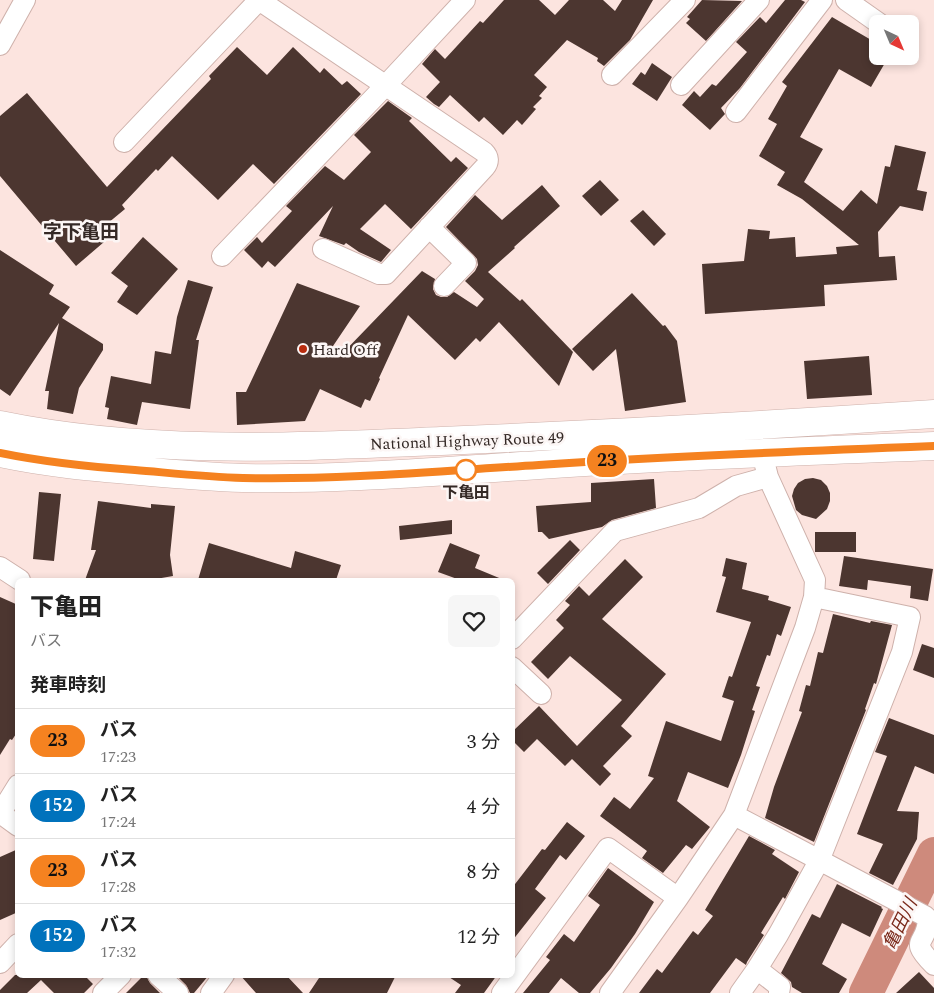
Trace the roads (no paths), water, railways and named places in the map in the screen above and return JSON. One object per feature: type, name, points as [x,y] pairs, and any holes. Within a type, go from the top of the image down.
[{"type":"highway","name":"National Highway Route 49","points":[[0,425],[115,441],[193,446],[322,446],[645,432],[934,414]]},
{"type":"highway","name":"National Highway Route 49","points":[[0,453],[23,458],[96,467],[242,478],[323,478],[549,464],[765,465],[934,446]]},
{"type":"street","points":[[0,45],[7,16],[25,0]]},
{"type":"street","points":[[124,142],[259,0],[484,152],[488,158],[488,164],[386,274],[379,274],[323,249]]},
{"type":"street","points":[[222,256],[386,85],[464,0]]},
{"type":"street","points":[[612,75],[685,0]]},
{"type":"street","points":[[681,85],[759,0]]},
{"type":"street","points":[[736,112],[822,0]]},
{"type":"street","points":[[846,0],[869,16]]},
{"type":"street","points":[[429,227],[466,263],[444,286]]},
{"type":"street","points":[[515,636],[615,531],[699,508],[736,486],[765,465],[815,580],[814,597],[805,628],[734,815],[610,993]]},
{"type":"street","points":[[0,567],[17,578]]},
{"type":"street","points":[[740,993],[778,935],[819,860],[902,652],[910,617],[814,597]]},
{"type":"street","points":[[515,670],[541,694]]},
{"type":"street","points":[[15,790],[0,813],[15,824]]},
{"type":"street","points":[[734,815],[925,916],[928,919],[928,925],[920,942],[920,948],[921,952],[934,965]]},
{"type":"street","points":[[515,975],[608,848],[678,898]]},
{"type":"street","points":[[0,963],[15,947]]},
{"type":"street","points":[[757,969],[780,987],[779,993]]},
{"type":"street","points":[[103,993],[118,978]]},
{"type":"street","points":[[161,978],[178,993]]},
{"type":"street","points":[[211,993],[222,978]]},
{"type":"street","points":[[502,993],[513,978]]},
{"type":"waterway","name":"亀田川","points":[[866,993],[934,854]]},
{"type":"place","name":"Hard Off","points":[[303,349]]},
{"type":"place","name":"下亀田","points":[[466,470]]},
{"type":"district","name":"字下亀田","points":[[81,231]]}]
